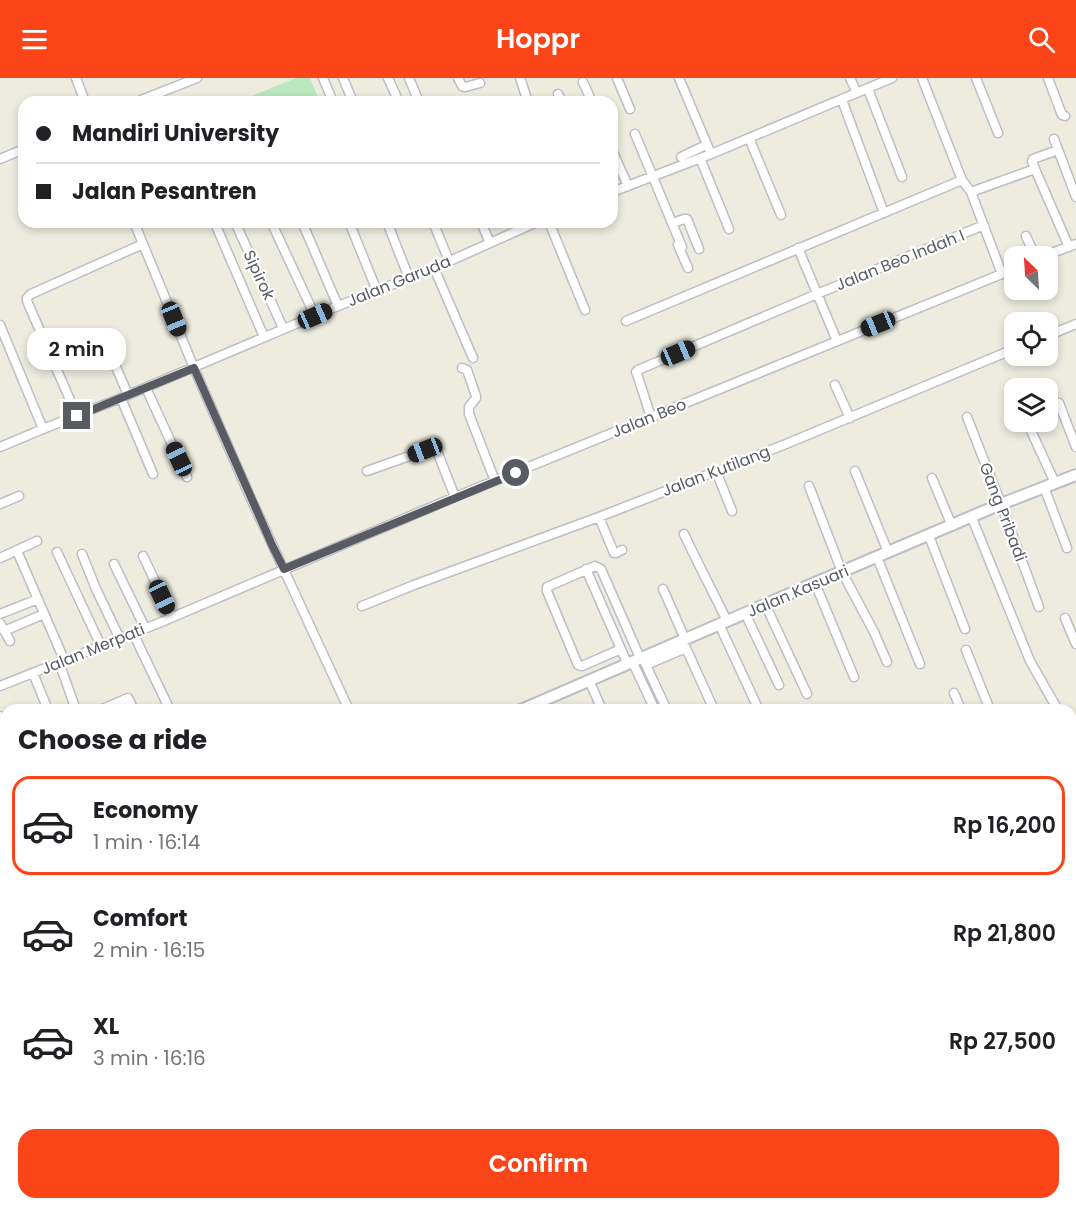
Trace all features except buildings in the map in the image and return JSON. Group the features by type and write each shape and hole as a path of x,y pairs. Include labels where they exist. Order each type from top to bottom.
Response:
{"street":[{"path":"76,78 83,96"},
{"path":"153,96 197,78"},
{"path":"323,78 330,96"},
{"path":"343,78 350,96"},
{"path":"388,78 396,96"},
{"path":"409,78 416,96"},
{"path":"458,78 465,87 480,83"},
{"path":"520,78 526,96"},
{"path":"617,78 630,109"},
{"path":"679,78 711,154"},
{"path":"850,78 856,93"},
{"path":"618,190 711,154 892,78"},
{"path":"922,78 962,180 971,192 1002,274"},
{"path":"976,78 998,133"},
{"path":"1048,78 1062,115 1065,116"},
{"path":"583,82 589,96"},
{"path":"868,89 902,177"},
{"path":"842,100 884,213"},
{"path":"636,134 688,268"},
{"path":"749,138 782,214"},
{"path":"1054,139 1076,197"},
{"path":"681,157 706,146"},
{"path":"1058,150 1032,161 1072,245 1058,250"},
{"path":"0,159 18,152"},
{"path":"700,158 729,228"},
{"path":"618,164 628,186"},
{"path":"971,192 1035,169"},
{"path":"652,177 682,247"},
{"path":"626,321 962,180"},
{"path":"673,223 687,219 699,249"},
{"name":"Jalan Beo Indah I","path":"651,417 637,371 984,225"},
{"path":"136,228 194,368 272,545 347,704"},
{"path":"217,228 264,337"},
{"name":"Sipirok","path":"238,228 284,328"},
{"path":"274,228 315,316"},
{"path":"305,228 338,306"},
{"path":"351,228 377,291"},
{"path":"389,228 409,278"},
{"path":"435,228 449,261"},
{"path":"484,228 490,243"},
{"name":"Jalan Garuda","path":"0,447 434,268 524,228"},
{"path":"551,228 585,310"},
{"path":"1026,236 1030,246"},
{"path":"77,416 27,298 31,294 143,244"},
{"path":"798,248 837,341"},
{"path":"434,268 473,358"},
{"name":"Jalan Beo","path":"284,569 1002,274"},
{"path":"0,324 43,429"},
{"path":"1058,331 1076,324"},
{"name":"Jalan Kutilang","path":"362,606 599,518 850,418 1004,353"},
{"path":"113,360 153,474"},
{"path":"462,368 467,370 476,396 469,408 469,414 495,481"},
{"path":"835,385 850,418"},
{"path":"146,388 187,477"},
{"path":"1059,403 1076,447"},
{"name":"Gang Pribadi","path":"966,417 1001,504 1038,607"},
{"path":"1031,432 1050,485 1067,548"},
{"path":"367,471 432,448 437,452 455,497"},
{"path":"716,471 732,511"},
{"path":"855,471 920,664"},
{"name":"Jalan Kasuari","path":"535,704 1001,504 1076,475"},
{"path":"932,478 952,526"},
{"path":"809,486 842,572 887,662"},
{"path":"0,504 19,496"},
{"path":"599,518 614,553 622,550"},
{"path":"972,518 1030,661 1055,704"},
{"path":"684,534 708,580 756,704"},
{"path":"929,536 965,629"},
{"path":"0,558 37,542"},
{"path":"17,551 44,614 74,704"},
{"path":"57,552 101,646"},
{"path":"82,554 120,639"},
{"path":"143,556 172,617"},
{"path":"114,564 145,628"},
{"path":"621,649 582,666 578,664 546,589 586,569 595,566 601,569 653,704"},
{"name":"Jalan Merpati","path":"0,686 60,659 120,639 284,569"},
{"path":"586,569 621,649 637,661 663,704"},
{"path":"815,583 854,676"},
{"path":"663,589 684,639"},
{"path":"0,614 38,599"},
{"path":"765,604 807,694"},
{"path":"746,613 779,685"},
{"path":"10,641 2,627 44,614"},
{"path":"1065,618 1076,644"},
{"path":"133,633 167,704"},
{"path":"637,661 686,648 711,704"},
{"path":"966,650 988,704"},
{"path":"33,673 46,704"},
{"path":"590,680 600,704"},
{"path":"954,693 959,704"},
{"path":"114,704 128,698 131,704"}],"green space":[{"path":"296,78 310,78 318,96 252,96"}],"route":[{"path":"77,416 194,368 284,569 516,473"}]}
